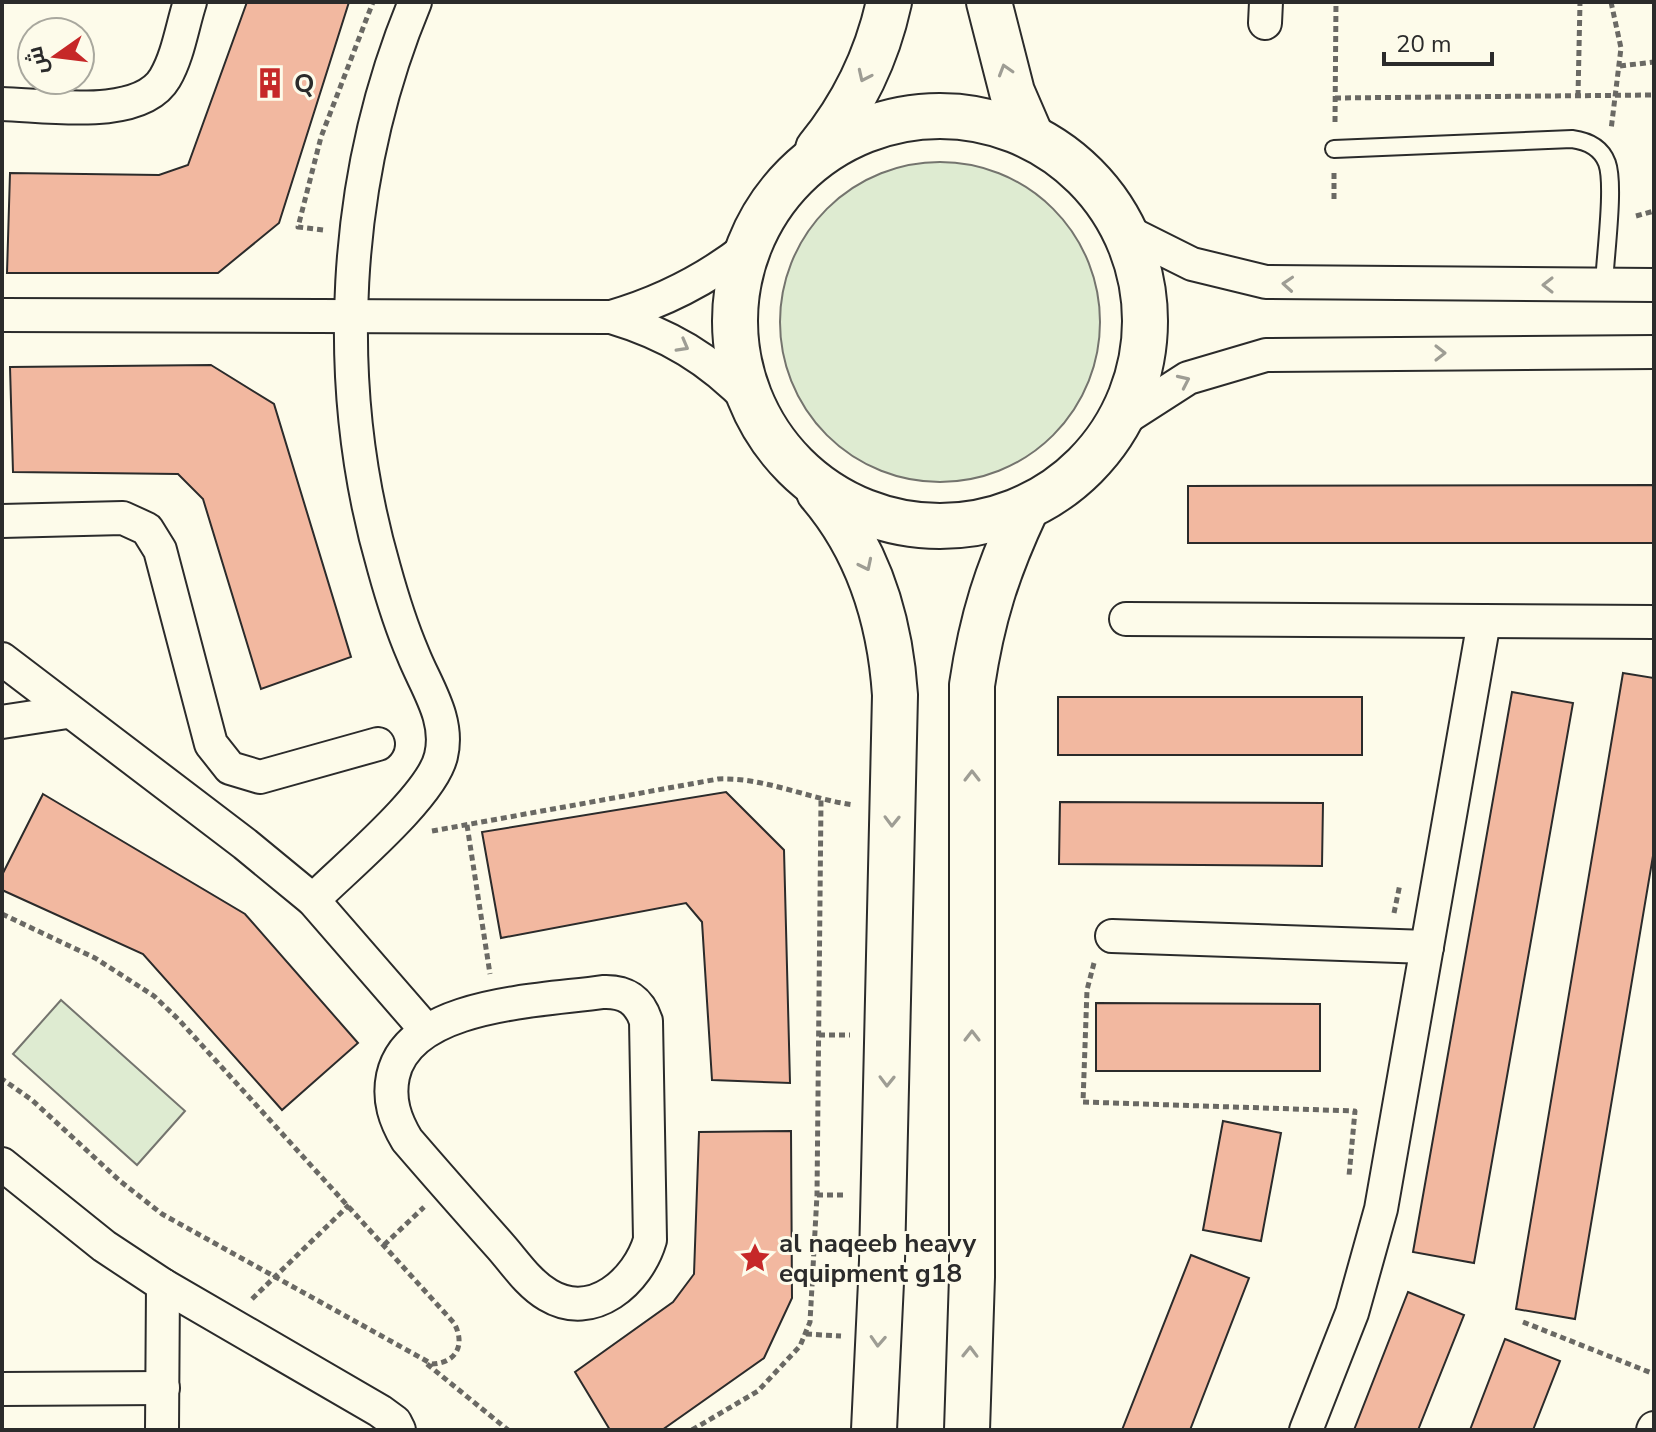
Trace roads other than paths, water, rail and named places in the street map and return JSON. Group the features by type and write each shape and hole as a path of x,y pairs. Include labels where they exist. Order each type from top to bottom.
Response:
{"street":[{"path":"2,104 117,106 145,99 157,90 171,66 190,2"},
{"path":"313,900 434,776 444,745 443,728 397,611 372,520 358,427 352,316 356,233 373,133 415,2"},
{"path":"874,1430 884,1221 895,695 884,616 854,542 833,508 766,430 751,402 741,373 735,315 737,286 748,247 772,202 805,165 852,101 879,40 889,2"},
{"path":"989,2 1012,92 1031,136"},
{"path":"805,165 833,144 863,129 919,116 965,116 1031,136 1079,171 1100,192 1124,230 1136,261 1145,327 1142,360 1118,423 1079,473 1026,509 981,523 935,527 889,520 845,504 807,478"},
{"path":"1124,230 1192,264 1266,282 1654,285"},
{"path":"2,315 611,317 684,290 748,247"},
{"path":"611,317 689,348 712,364 751,402"},
{"path":"1118,423 1188,378 1266,355 1653,352"},
{"path":"967,1430 972,1277 972,685 980,633 996,573 1026,509"},
{"path":"2,521 123,518 147,529 160,550 211,744 230,768 260,777 378,744"},
{"path":"1126,619 1654,622"},
{"path":"1306,1430 1352,1313 1381,1209 1484,621"},
{"path":"2,659 313,900 426,1030"},
{"path":"2,722 67,712"},
{"path":"1112,936 1427,947"},
{"path":"614,992 635,1001 642,1010 647,1032 650,1240 645,1257 631,1278 610,1294 576,1302 559,1300 533,1283 407,1140 392,1108 392,1081 401,1055 426,1030 450,1018 495,1008 614,992"},
{"path":"2,1164 104,1246 163,1285 380,1411 395,1422 399,1430"},
{"path":"162,1430 163,1285"},
{"path":"2,1389 163,1388"}],"lane":[{"path":"1334,149 1572,139 1592,145 1607,162 1604,285"}],"place":[{"name":"Q","path":"270,83"},
{"name":"al naqeeb heavy equipment g18","path":"755,1258"}]}
